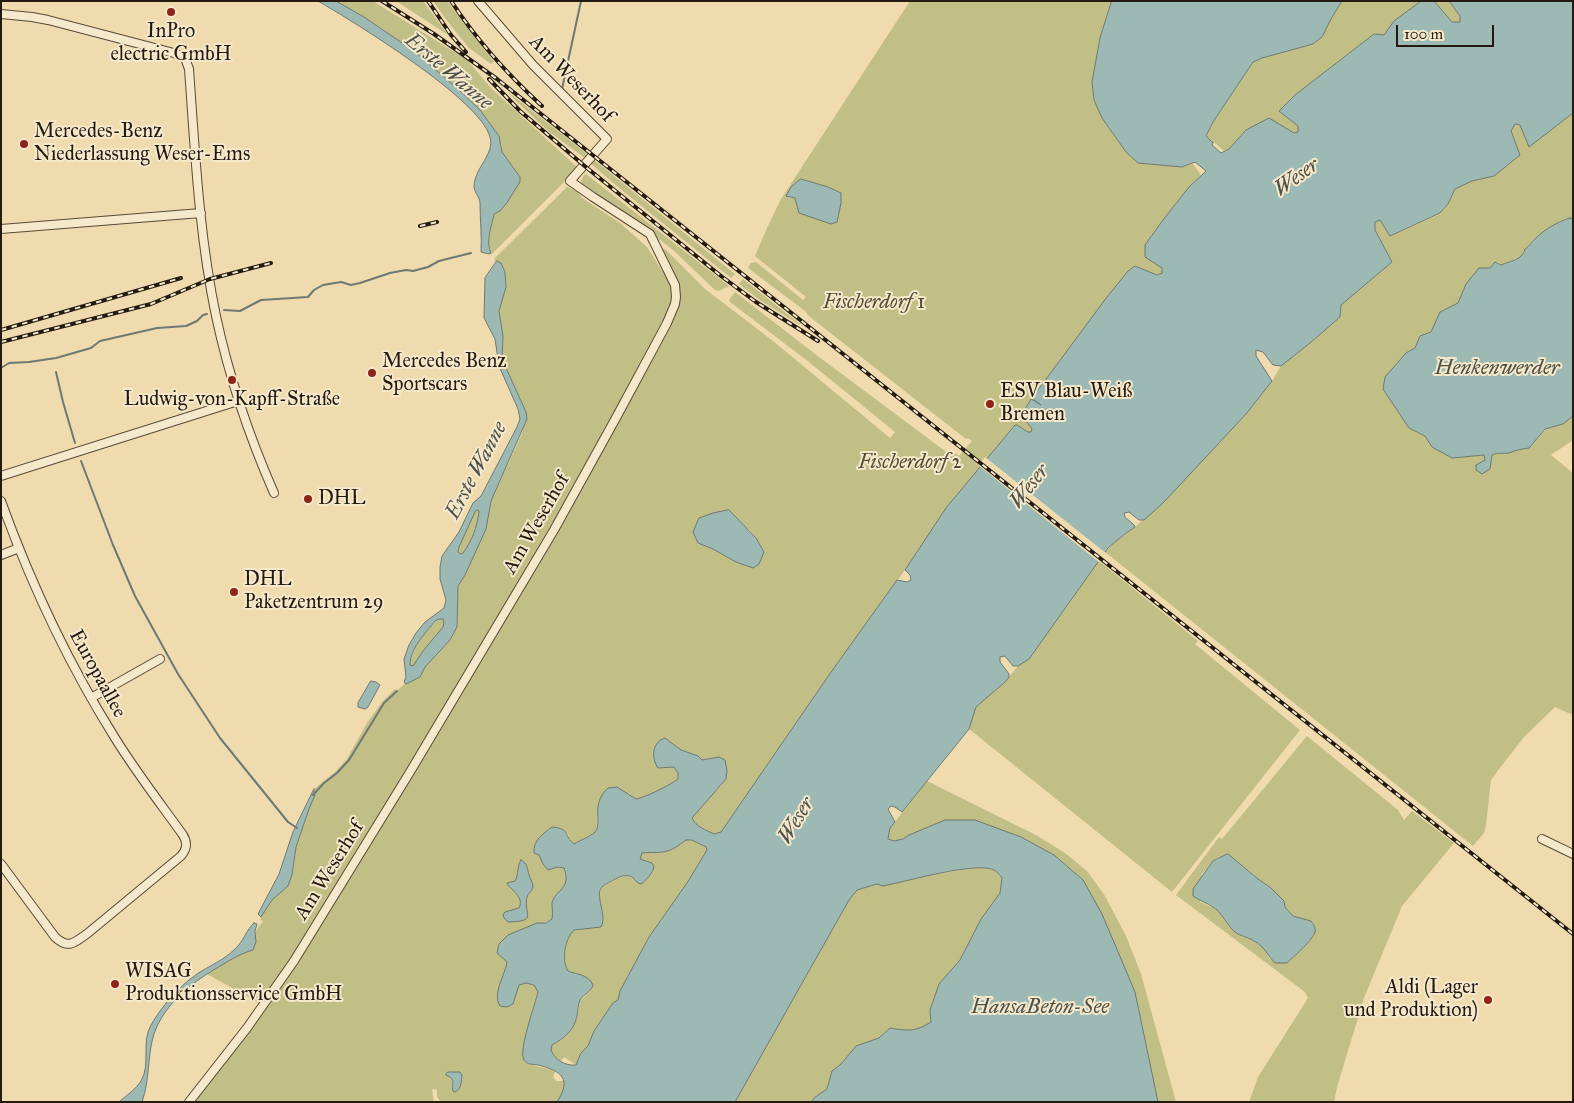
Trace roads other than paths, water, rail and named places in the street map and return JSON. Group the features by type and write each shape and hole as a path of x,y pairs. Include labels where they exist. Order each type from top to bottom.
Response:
{"street":[{"name":"Am Weserhof","path":"188,1102 241,1036 294,961 410,772 554,530 622,408 675,304 675,285 650,234 570,181 607,139 533,65 478,1"},
{"path":"1,14 48,20 174,53 185,58 189,70 201,213 216,314 238,401 259,459 274,493"},
{"path":"1,229 201,213"},
{"path":"1,476 238,401"},
{"name":"Europaallee","path":"1,500 52,625 91,698 142,779 184,835 187,842 186,850 181,856 88,933 76,942 67,944 60,942 50,931 1,864"},
{"path":"1,555 19,548"},
{"path":"91,698 160,659"},
{"path":"1542,839 1573,854"}],"water":[{"path":"318,1 336,1 364,17 414,51 480,110 499,136 502,152 520,177 520,182 506,204 500,211 494,214 489,239 491,253 481,252 480,203 474,186 475,179 490,149 491,143 490,137 481,121 441,83 414,63 386,43"},
{"path":"1112,1 1342,1 1322,37 1313,44 1253,62 1213,122 1206,136 1221,153 1229,149 1246,130 1269,118 1294,133 1298,132 1298,126 1279,111 1295,95 1374,34 1384,35 1394,21 1421,1 1434,1 1452,22 1460,22 1460,16 1449,1 1573,1 1573,113 1529,147 1520,125 1515,124 1511,131 1520,155 1494,176 1472,181 1455,189 1448,204 1440,213 1390,236 1380,220 1375,222 1375,230 1392,262 1341,305 1340,317 1281,366 1273,365 1263,352 1256,350 1256,356 1272,381 1246,414 1163,503 1144,520 1139,520 1129,512 1124,513 1125,517 1135,527 1108,548 1029,659 1018,666 1013,666 1005,656 1000,657 1000,662 1009,674 1009,677 976,707 969,729 902,812 891,806 888,809 895,822 890,828 888,839 894,841 903,839 945,820 975,820 1021,837 1054,855 1083,880 1102,914 1135,992 1158,1102 812,1102 814,1098 827,1089 832,1071 841,1064 856,1046 879,1038 890,1028 911,1030 931,1022 930,1010 939,984 960,960 981,919 1000,893 1002,878 998,873 985,868 972,868 883,886 877,884 857,890 849,900 735,1102 557,1102 564,1087 562,1077 559,1073 546,1067 527,1063 523,1055 525,1038 538,992 534,985 526,983 519,985 513,1004 507,1007 500,1006 497,996 507,962 497,953 499,944 508,935 537,923 546,923 552,919 552,903 565,885 566,875 564,868 557,867 548,870 539,855 534,853 537,841 552,827 565,831 574,844 593,834 598,824 600,800 608,788 617,787 636,799 678,779 678,773 674,767 658,768 654,760 654,751 657,743 665,738 681,750 698,756 702,760 719,757 725,760 726,779 692,818 696,824 705,830 714,834 721,832 897,580 907,582 911,580 910,575 905,570 946,508 1015,425 1031,432 1032,429 1023,417 1023,412 1033,417 1024,411 1031,399 1041,405 1032,398 1107,297 1128,271 1135,266 1157,275 1162,273 1162,268 1145,257 1145,245 1189,187 1206,171 1195,162 1182,167 1138,163 1126,152 1102,118 1094,100 1092,82 1100,38","holes":["686,840 692,840 706,847 707,850 687,883 649,937 620,991 618,1000 613,1003 594,1031 588,1046 581,1053 576,1065 561,1062 553,1054 551,1050 552,1045 571,1030 576,1021 580,1000 593,985 586,977 568,971 564,955 568,939 574,930 601,927 603,917 599,894 604,885 623,876 632,877 641,884 647,879 654,867 652,863 640,859 642,853 666,851 675,848"]},
{"path":"801,179 841,193 837,222 831,224 799,213 795,198 786,196 791,187"},
{"name":"Henkenwerder","path":"1570,218 1573,220 1573,416 1563,424 1545,429 1529,448 1492,455 1490,469 1482,474 1476,470 1476,465 1485,460 1484,455 1452,458 1432,447 1425,436 1409,428 1383,389 1385,377 1406,353 1415,348 1420,336 1431,332 1440,312 1458,303 1466,284 1479,268 1490,268 1495,262 1501,265 1519,258 1525,249 1542,233 1555,224"},
{"path":"497,261 501,263 505,272 506,287 499,311 503,336 502,359 526,412 527,419 491,501 486,529 458,586 457,627 450,640 425,667 420,677 406,684 404,682 406,677 404,659 409,645 425,622 444,608 446,600 440,579 442,556 459,532 473,503 481,496 520,419 518,409 499,366 495,339 484,318 485,278","holes":["478,510 474,534 461,554 458,552 459,547 475,512","443,619 443,627 413,666 410,665 412,653 419,641 435,621"]},
{"path":"729,510 756,538 764,552 759,564 753,568 736,562 698,543 693,532 699,518"},
{"path":"371,681 380,685 368,707 365,709 358,707 358,703"},
{"path":"314,789 315,795 296,847 292,875 288,886 272,900 261,917 258,914 279,874 293,832"},
{"path":"1228,854 1271,888 1284,901 1285,907 1293,916 1311,921 1315,928 1307,944 1287,963 1275,963 1261,946 1251,939 1236,933 1216,909 1193,896 1193,889 1213,861"},
{"path":"521,860 526,865 533,885 526,903 528,916 523,920 508,922 503,915 505,912 519,908 520,901 518,895 507,883 515,881"},
{"path":"254,923 257,924 255,931 256,942 253,950 233,958 191,985 165,1012 154,1034 145,1094 142,1102 119,1102 141,1081 145,1067 148,1032 160,1011 171,997 190,979 235,949"},
{"path":"448,1072 460,1072 462,1075 460,1087 455,1092 453,1091 453,1080 446,1075"}],"waterway":[{"path":"562,89 581,1"},
{"path":"224,310 240,311 261,300 308,297 314,290 323,285 341,282 351,285 390,273 406,270 413,271 428,267 439,261 471,253"},
{"path":"1,368 9,363 56,358 91,348 100,341 157,328 186,326 207,314"},
{"name":"Erste Wanne","path":"56,372 75,443"},
{"name":"Erste Wanne","path":"81,461 135,596 178,674 220,738 288,822 297,828"},
{"name":"Erste Wanne","path":"313,795 349,760 384,703 397,691"}],"railway":[{"path":"382,1 434,34 497,79 1573,934"},
{"path":"428,1 451,35 466,52"},
{"path":"451,1 493,56 542,106"},
{"path":"489,79 520,111 587,168 721,276 756,302 818,341"},
{"path":"420,226 437,222"},
{"path":"1,342 151,304 210,279 271,263"},
{"path":"1,330 181,278"}],"place":[{"name":"InPro electric GmbH","path":"171,12"},
{"name":"Mercedes-Benz Niederlassung Weser-Ems","path":"24,144"},
{"name":"Mercedes Benz Sportscars","path":"372,373"},
{"name":"Ludwig-von-Kapff-Straße","path":"232,380"},
{"name":"ESV Blau-Weiß Bremen","path":"990,404"},
{"name":"DHL","path":"308,499"},
{"name":"DHL Paketzentrum 29","path":"234,592"},
{"name":"WISAG Produktionsservice GmbH","path":"115,984"},
{"name":"Aldi (Lager und Produktion)","path":"1488,1000"}],"water label":[{"name":"Weser","path":"1297,178"},
{"name":"Weser","path":"1030,487"},
{"name":"Weser","path":"797,821"},
{"name":"HansaBeton-See","path":"1040,1008"}],"park label":[{"name":"Fischerdorf 1","path":"874,303"},
{"name":"Fischerdorf 2","path":"910,463"}]}
